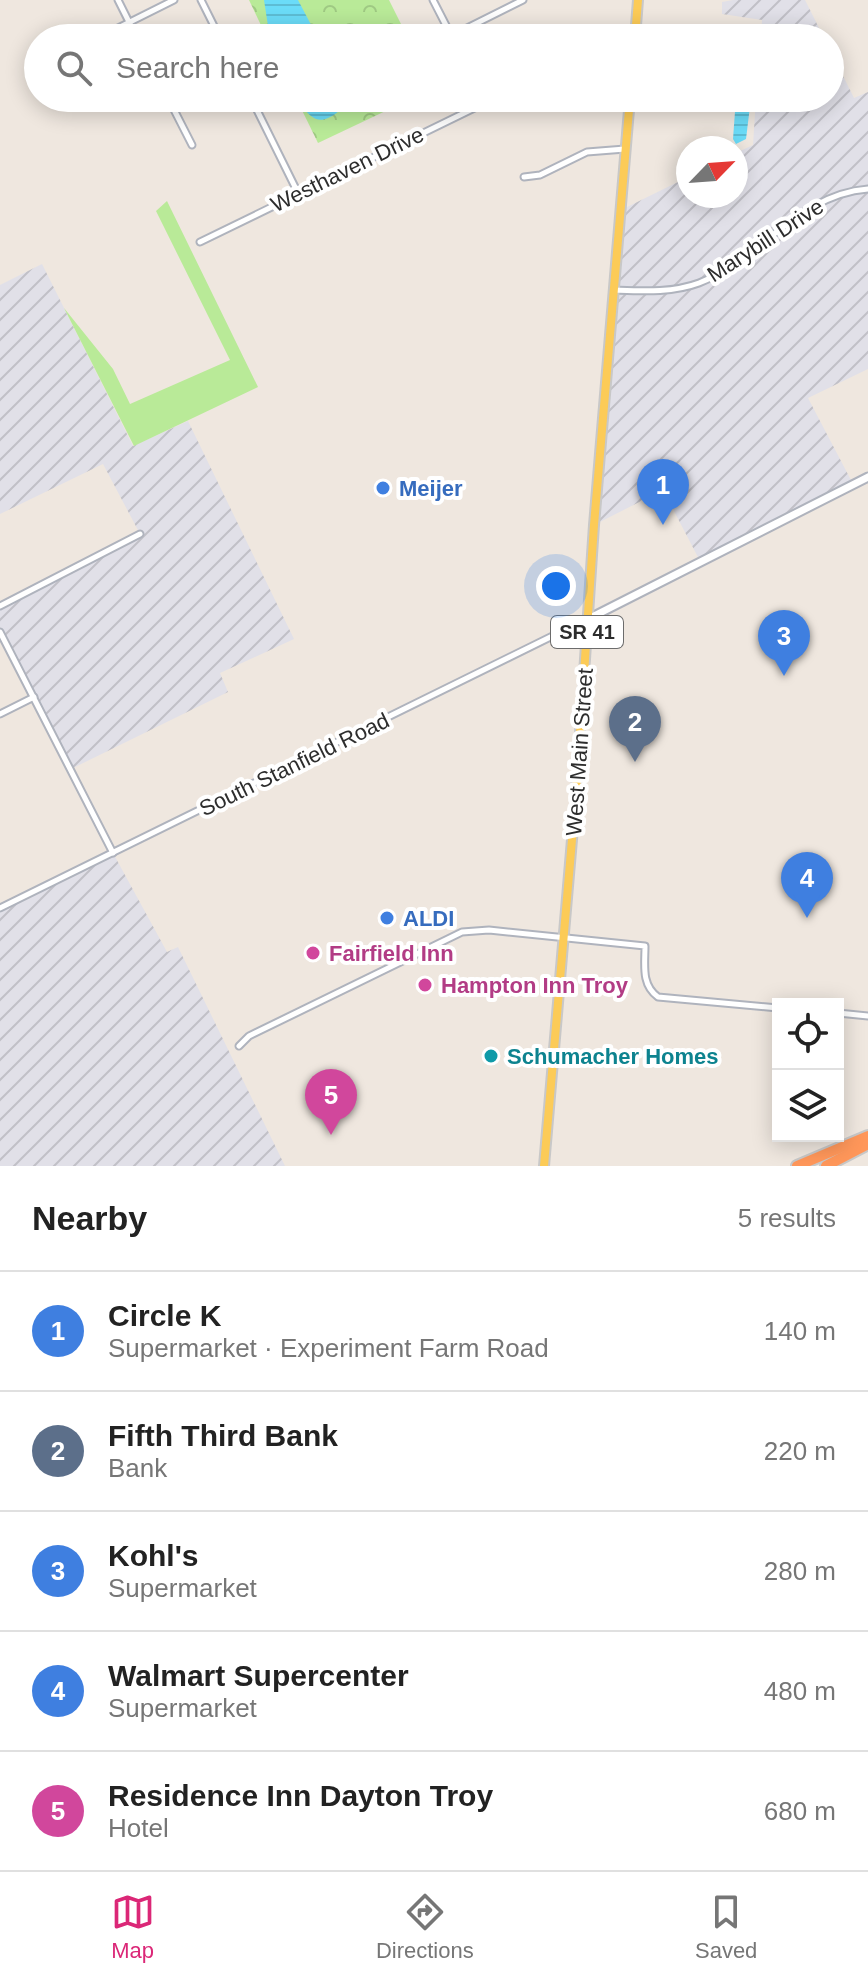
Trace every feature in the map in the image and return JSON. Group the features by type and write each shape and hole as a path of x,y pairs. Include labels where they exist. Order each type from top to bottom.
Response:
{"highway":[{"path":"797,1166 868,1136"},
{"path":"826,1166 868,1144"}],"main road":[{"path":"636,24 638,0"},
{"name":"West Main Street","path":"544,1166 629,112"}],"street":[{"path":"118,0 129,22"},
{"path":"125,24 174,0"},
{"path":"201,0 213,24"},
{"path":"433,0 445,24"},
{"path":"476,24 523,0"},
{"path":"175,112 192,145"},
{"path":"258,112 298,193"},
{"name":"Westhaven Drive","path":"200,242 459,112"},
{"path":"524,177 540,175 587,152 626,149"},
{"name":"Marybill Drive","path":"613,290 654,291 696,284 743,259 808,208 851,190 868,189"},
{"path":"588,619 868,477"},
{"path":"0,606 140,534"},
{"name":"South Stanfield Road","path":"0,908 588,619"},
{"path":"0,632 113,853"},
{"path":"0,714 34,697"},
{"path":"239,1046 252,1034 462,932 489,930 645,946 646,981 658,997 772,1007"},
{"path":"844,1014 868,1016"}],"shaded area":[{"path":"805,0 817,24 762,24 762,20 722,14 722,2"},
{"path":"844,78 854,98 868,92 868,369 808,398 853,484 700,561 663,490 594,525 621,210 676,183 676,208 748,208 748,147 753,145 755,112 844,112"},
{"path":"42,264 133,446 188,421 294,639 220,673 228,692 71,769 0,632 0,606 140,534 103,464 0,514 0,285"},
{"path":"113,853 167,952 178,947 285,1166 0,1166 0,908"}],"green space":[{"path":"249,0 389,0 401,24 260,24"},
{"path":"303,112 383,112 318,143"},
{"path":"167,201 258,387 134,446 64,308 113,369 130,404 230,360 156,211"}],"water":[{"path":"264,0 298,0 311,24 268,24"},
{"path":"308,112 338,112 318,120"},
{"path":"735,112 749,112 746,136 733,136"}],"place":[{"name":"Meijer","path":"383,488"},
{"name":"Circle K","path":"663,525"},
{"name":"Kohl's","path":"784,676"},
{"name":"Fifth Third Bank","path":"635,762"},
{"name":"ALDI","path":"387,918"},
{"name":"Walmart Supercenter","path":"807,918"},
{"name":"Fairfield Inn","path":"313,953"},
{"name":"Hampton Inn Troy","path":"425,985"},
{"name":"Schumacher Homes","path":"491,1056"},
{"name":"Residence Inn Dayton Troy","path":"331,1135"}]}
